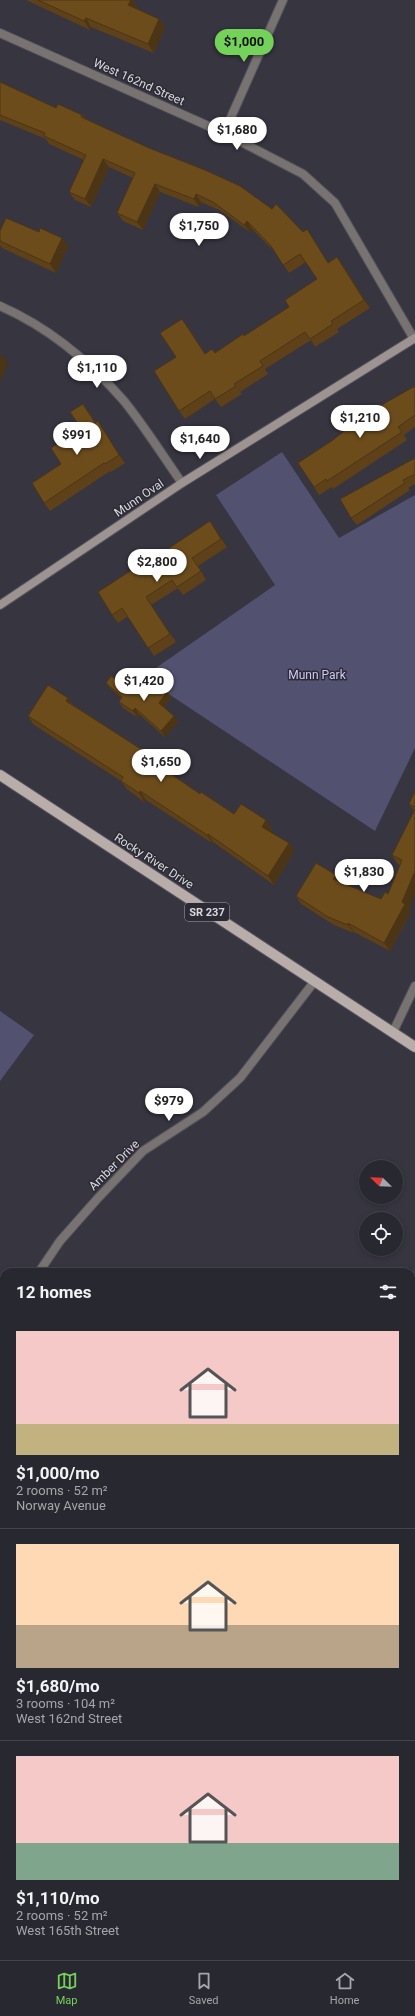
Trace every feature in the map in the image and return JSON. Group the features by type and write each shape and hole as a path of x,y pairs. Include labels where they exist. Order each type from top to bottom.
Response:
{"main road":[{"name":"Rocky River Drive","path":"0,775 415,1047"}],"street":[{"path":"224,133 283,0"},
{"name":"West 162nd Street","path":"0,33 224,133 303,174 335,203 414,339"},
{"path":"0,306 20,315 51,334 82,359 124,402 182,483"},
{"name":"Munn Oval","path":"0,605 182,483 414,339"},
{"name":"Amber Drive","path":"42,1268 60,1241 98,1198 143,1151 203,1112 240,1078 314,982"},
{"path":"393,1032 415,986"}],"green space":[{"name":"Munn Park","path":"282,452 339,538 415,495 415,748 375,831 143,677 275,585 216,495"},
{"path":"0,1011 34,1035 0,1081"}],"building":[{"path":"38,0 131,0 128,5 159,19 148,44 86,18 84,21"},
{"path":"0,82 56,108 58,104 82,115 81,117 149,148 205,170 240,186 272,209 276,204 303,232 307,229 328,263 337,257 364,300 331,321 333,324 310,339 305,332 260,361 263,366 234,384 236,386 215,399 210,391 179,411 154,371 176,357 160,333 182,319 205,354 212,349 215,353 243,334 244,336 289,307 285,300 317,279 300,254 283,265 271,246 247,221 244,225 213,202 196,194 194,199 155,184 137,222 117,213 135,173 103,159 85,199 69,192 86,155 44,136 45,133 0,115"},
{"path":"6,218 39,232 40,228 62,238 50,264 0,241 0,231"},
{"path":"415,386 415,415 398,427 402,432 327,481 326,479 314,487 298,463 333,440 364,415"},
{"path":"83,404 95,423 98,421 119,455 105,464 104,463 44,503 32,483 61,464 51,448 81,428 70,412"},
{"path":"415,458 415,474 403,480 405,483 351,518 340,499"},
{"path":"210,521 221,539 192,558 201,571 177,587 172,580 146,597 170,634 148,648 122,608 112,615 98,592 147,560 148,562"},
{"path":"111,676 143,696 152,682 167,692 159,703 174,716 161,731 135,708 133,711 119,702 122,697 106,683"},
{"path":"48,685 68,698 66,701 161,762 158,765 200,794 201,792 234,814 241,804 266,820 262,827 289,843 268,876 208,834 207,835 140,791 139,793 121,781 123,777 28,716"},
{"path":"415,791 415,807 409,804"},
{"path":"415,809 415,871 402,902 405,904 384,943 348,923 348,925 328,917 296,896 316,863 336,875 333,879 381,899 385,892 388,894 402,860 392,855"}]}
